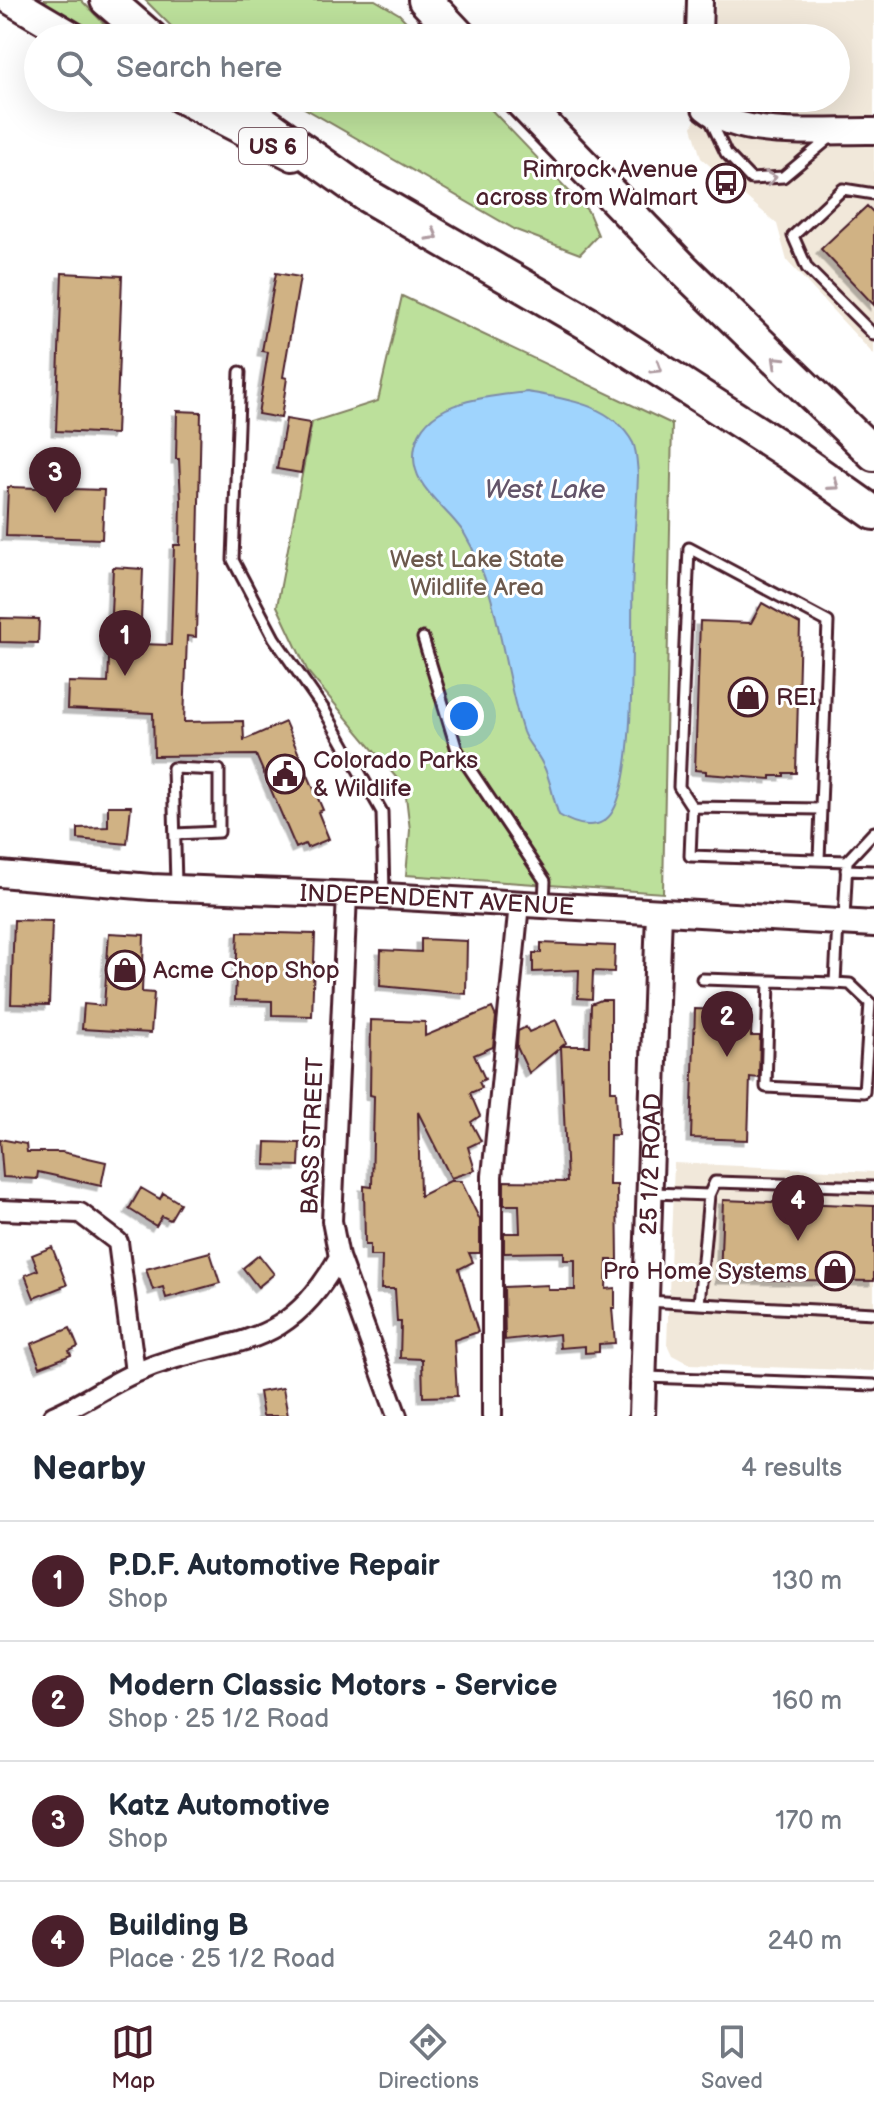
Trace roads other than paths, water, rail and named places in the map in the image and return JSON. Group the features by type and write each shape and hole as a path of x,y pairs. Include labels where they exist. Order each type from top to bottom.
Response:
{"highway":[{"path":"107,0 135,24"},
{"path":"425,0 448,24"},
{"path":"249,112 366,195 587,323 795,457 874,513"},
{"path":"532,112 685,271 874,454"}],"main road":[{"path":"11,0 51,24"},
{"name":"US 6","path":"207,112 366,195"}],"street":[{"path":"699,24 700,0"},
{"path":"716,112 732,124 754,128 874,131"},
{"name":"INDEPENDENT AVENUE","path":"0,874 175,888 384,896 874,924"},
{"name":"BASS STREET","path":"347,895 332,1221 339,1257 397,1416"},
{"path":"492,1416 492,1176 519,904"},
{"name":"25 1/2 ROAD","path":"642,1416 659,912"},
{"path":"0,1210 80,1213 118,1242 135,1372"},
{"path":"53,1416 88,1402 135,1372 251,1340 291,1320 322,1287 339,1257"}],"lane":[{"path":"708,112 726,153 751,179 783,177 839,130"},
{"path":"874,194 843,189 793,236 807,268 874,335"},
{"path":"240,372 233,560 274,638 323,708 382,812 384,896"},
{"path":"819,860 828,622 689,548 679,787 692,807 690,856 819,860 874,871"},
{"path":"423,638 457,750 545,881 544,905"},
{"path":"175,834 219,832 219,770 173,768 175,888"},
{"path":"692,807 821,809"},
{"path":"835,983 846,865 874,832"},
{"path":"702,979 769,981 835,983 850,984 870,1003 864,1092 766,1087 769,981"},
{"path":"699,1304 709,1195 715,1182 874,1187"},
{"path":"649,1193 709,1195"},
{"path":"646,1301 874,1313"},
{"path":"643,1377 874,1385"}],"water":[{"name":"West Lake","path":"527,392 572,401 601,412 624,430 636,454 638,475 630,729 621,790 608,818 594,825 572,822 559,815 545,769 523,732 493,605 476,556 464,533 422,484 414,460 421,430 431,418 460,403"}],"place":[{"name":"Rimrock Avenue across from Walmart","path":"726,183"},
{"name":"Katz Automotive","path":"55,513"},
{"name":"P.D.F. Automotive Repair","path":"125,676"},
{"name":"REI","path":"748,697"},
{"name":"Colorado Parks & Wildlife","path":"285,774"},
{"name":"Acme Chop Shop","path":"125,970"},
{"name":"Modern Classic Motors - Service","path":"727,1057"},
{"name":"Building B","path":"798,1241"},
{"name":"Pro Home Systems","path":"835,1271"}],"park label":[{"name":"West Lake State Wildlife Area","path":"477,573"}]}
